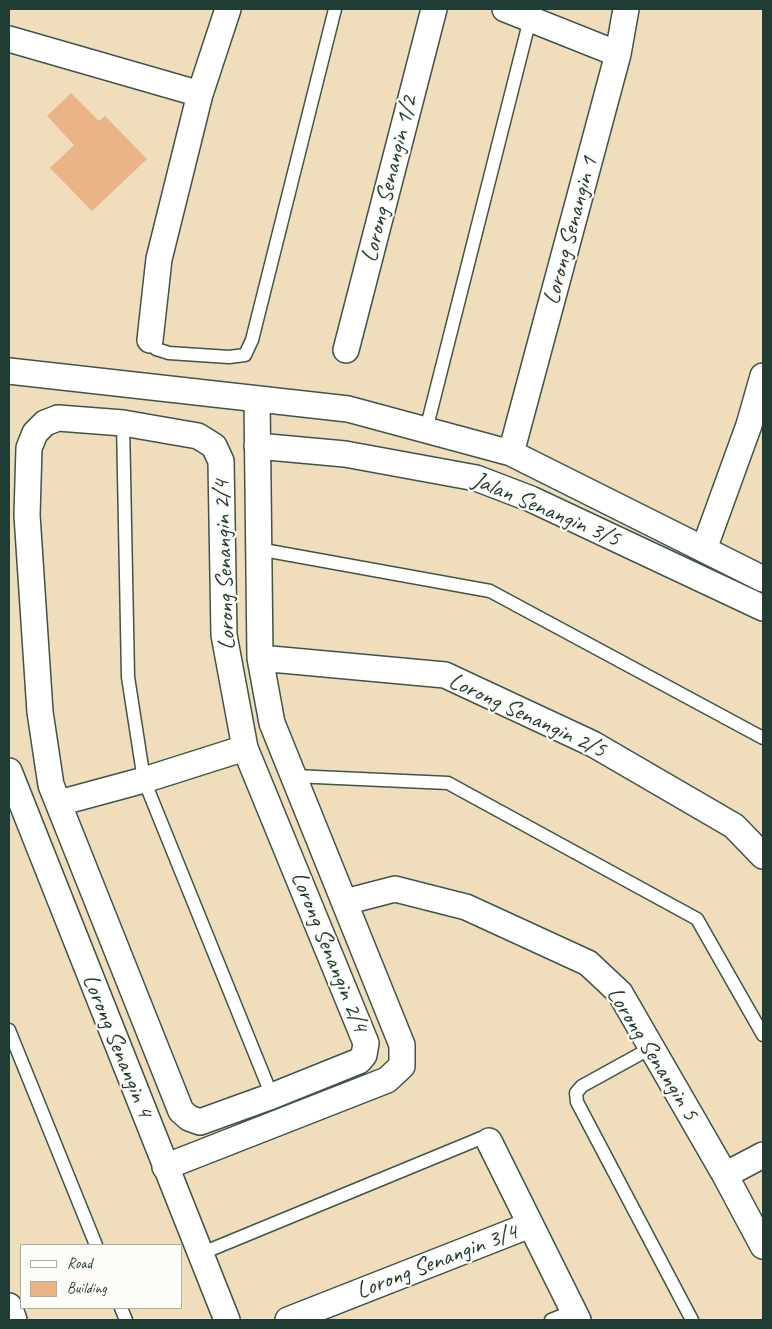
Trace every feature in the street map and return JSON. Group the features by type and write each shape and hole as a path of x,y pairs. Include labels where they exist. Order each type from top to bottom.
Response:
{"street":[{"path":"150,340 159,259 200,94 228,9"},
{"name":"Lorong Senangin 1/2","path":"346,350 434,9"},
{"path":"505,9 618,54"},
{"name":"Lorong Senangin 1","path":"512,453 618,54 626,9"},
{"path":"9,39 200,94"},
{"path":"9,371 348,409 512,453 763,578"},
{"path":"704,549 749,425 763,376"},
{"name":"Lorong Senangin 2/4","path":"165,1167 387,1080 402,1066 402,1045 272,723 260,658 257,399"},
{"name":"Lorong Senangin 2/4","path":"58,418 123,423 198,436 214,446 221,461 224,635 244,748 366,1043 364,1055 359,1060 272,1096 200,1122 189,1118 181,1110 51,785 40,712 18,515 29,448 35,432 45,423 58,418"},
{"name":"Jalan Senangin 3/5","path":"257,446 345,454 476,478 531,499 763,608"},
{"path":"222,530 258,538"},
{"name":"Lorong Senangin 2/5","path":"260,658 445,675 601,749 734,826 763,856"},
{"path":"59,803 144,780 244,748"},
{"name":"Lorong Senangin 4","path":"9,771 227,1320"},
{"name":"Lorong Senangin 5","path":"344,902 395,889 466,907 588,962 620,993 763,1246"},
{"path":"335,965 365,953"},
{"path":"120,1052 154,1039"},
{"path":"489,1141 530,1226 567,1317"},
{"path":"725,1176 763,1155"},
{"name":"Lorong Senangin 3/4","path":"288,1320 530,1226"},
{"path":"9,1306 14,1320"}],"lane":[{"path":"150,340 156,349 169,353 229,357 245,355 252,340 336,9"},
{"path":"426,430 530,19"},
{"path":"123,423 128,677 144,780 272,1096"},
{"path":"258,538 490,590 763,738"},
{"path":"294,776 448,783 688,915 697,920 763,1034"},
{"path":"9,1030 96,1244"},
{"path":"651,1048 582,1086 576,1093 577,1102 692,1320"},
{"path":"200,1254 481,1138 489,1141"}],"building":[{"path":"71,93 99,121 105,116 147,159 92,211 50,168 74,145 47,116"}]}
